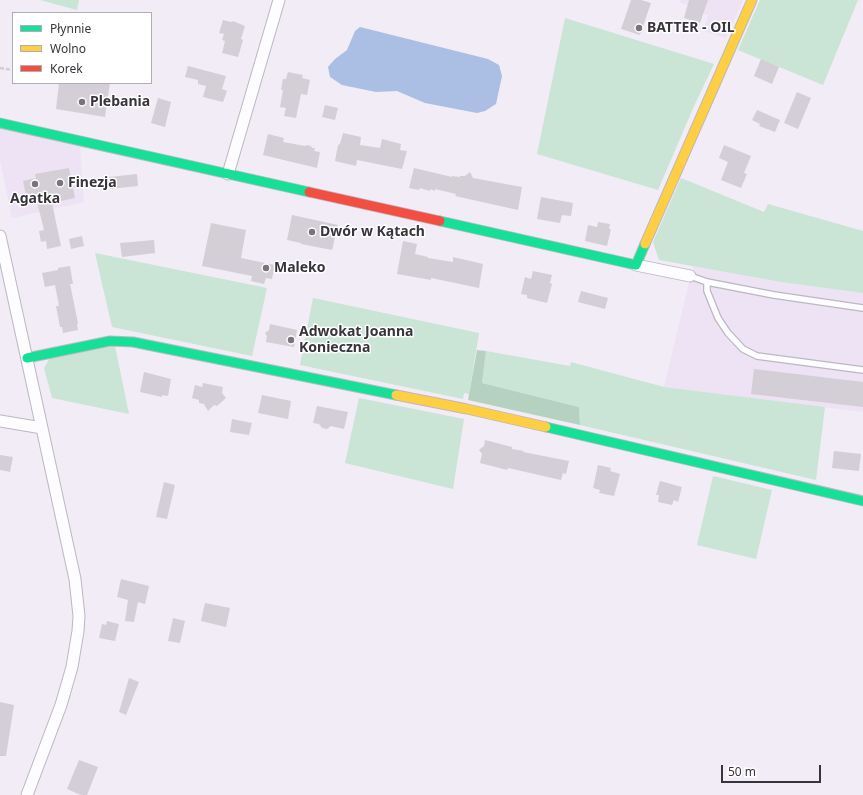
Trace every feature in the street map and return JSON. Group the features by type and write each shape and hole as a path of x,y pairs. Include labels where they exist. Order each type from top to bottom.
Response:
{"street":[{"path":"228,174 279,0"},
{"path":"636,264 752,0"},
{"path":"0,123 690,276"},
{"path":"0,236 75,579 79,616 76,645 68,682 61,705 27,795"},
{"path":"27,358 110,340 133,342 467,409 863,501"},
{"path":"0,421 42,428"}],"lane":[{"path":"690,276 707,282 774,295 863,308"},
{"path":"707,282 707,291 718,318 728,333 743,349 757,356 863,370"}],"path":[{"path":"0,68 12,70"}],"shaded area":[{"path":"680,0 743,0 726,38 703,31 708,15 703,14 704,11 679,2"},
{"path":"0,129 80,147 84,202 12,218 0,160"},
{"path":"693,266 781,282 863,293 863,412 664,387"}],"green space":[{"path":"40,0 79,0 77,10"},
{"path":"760,0 858,0 823,85 738,50"},
{"path":"565,18 714,64 658,190 537,154"},
{"path":"681,178 764,212 768,204 863,231 863,293 781,282 659,260 653,242"},
{"path":"95,253 267,288 252,356 112,327"},
{"path":"313,298 479,333 469,394 464,393 463,399 300,365"},
{"path":"115,346 129,414 52,398 44,368 50,358"},
{"path":"477,350 486,351 482,383 579,407 580,425 468,400"},
{"path":"486,351 570,366 571,362 664,387 825,407 816,480 580,425 579,407 482,383"},
{"path":"359,398 464,419 453,489 345,463"},
{"path":"713,476 772,490 756,559 697,545"}],"water":[{"path":"360,27 488,59 499,65 502,76 496,104 485,111 477,113 425,103 397,91 376,92 342,85 330,77 328,67 335,59 347,50 355,31"}],"building":[{"path":"631,0 641,0 651,3 640,35 621,29"},
{"path":"689,0 708,0 700,23 684,18"},
{"path":"223,20 233,21 245,26 238,57 222,53 225,41 222,40 224,34 219,33"},
{"path":"761,59 779,67 772,84 754,76"},
{"path":"188,66 226,76 222,89 227,91 223,102 203,97 206,86 198,84 198,80 185,77"},
{"path":"288,72 303,75 302,78 310,80 307,95 301,94 296,118 284,116 286,108 280,107 283,79 286,79"},
{"name":"Plebania","path":"59,84 110,84 105,117 56,109"},
{"path":"797,92 811,98 798,129 784,123"},
{"path":"158,98 171,102 165,127 151,123"},
{"path":"325,105 338,108 335,120 322,117"},
{"path":"757,110 780,120 775,132 759,126 760,124 752,120"},
{"path":"343,133 361,137 360,145 380,148 382,139 401,144 400,150 407,151 402,169 357,160 356,166 335,161 338,145 340,144"},
{"path":"268,134 284,138 283,142 305,146 307,145 315,148 314,151 320,152 317,168 263,155"},
{"path":"724,145 751,156 744,173 747,174 741,188 721,180 728,162 719,158"},
{"path":"69,168 75,198 52,203 61,246 47,249 46,241 41,242 39,231 44,230 37,202 28,204 23,181 36,178 35,174"},
{"path":"414,168 452,177 465,176 470,172 473,178 522,187 518,210 455,196 456,194 435,189 435,191 430,189 430,191 420,188 419,190 409,188"},
{"path":"137,174 138,186 110,189 109,177"},
{"path":"541,197 573,203 571,216 562,215 560,223 537,219"},
{"name":"Dwór w Kątach","path":"292,215 338,225 332,250 287,240"},
{"path":"598,222 610,224 609,229 611,229 607,246 585,241 588,225 597,227"},
{"path":"211,223 246,230 241,258 275,265 272,279 266,278 264,284 251,281 252,276 202,266"},
{"path":"82,236 84,246 71,249 69,239"},
{"path":"154,240 155,253 122,257 120,243"},
{"path":"403,241 417,244 415,254 428,258 453,262 453,257 483,264 479,288 431,278 431,280 397,274"},
{"path":"70,266 73,284 70,284 78,330 63,333 62,327 60,327 56,306 59,306 55,285 45,287 42,273"},
{"path":"533,271 552,275 550,283 552,284 547,303 527,298 527,295 521,294 525,277 531,279"},
{"path":"581,291 608,298 605,309 578,302"},
{"path":"270,324 297,330 294,347 266,342 267,336 265,333 269,330"},
{"path":"754,369 863,382 863,407 751,394"},
{"path":"144,372 171,379 168,396 162,395 162,397 140,392"},
{"path":"203,383 223,387 222,393 226,398 217,406 214,405 208,411 204,404 199,403 199,400 192,398 195,385 202,387"},
{"path":"262,395 291,401 288,419 258,413"},
{"path":"317,406 348,412 344,429 331,426 327,429 322,428 319,424 313,423"},
{"path":"232,419 252,423 249,435 230,432"},
{"path":"485,440 512,447 512,449 524,451 523,452 569,461 566,474 563,473 561,480 508,468 507,470 480,463 482,454 479,450 484,446"},
{"path":"834,451 861,454 859,471 832,468"},
{"path":"0,455 13,457 10,472 0,470"},
{"path":"598,465 611,468 610,471 620,474 614,496 599,493 600,490 593,488"},
{"path":"660,481 682,487 678,502 674,500 672,505 658,502 659,495 656,495"},
{"path":"164,482 175,485 167,519 156,517"},
{"path":"121,579 149,586 145,604 138,602 134,622 125,621 128,600 117,597"},
{"path":"205,603 230,608 226,627 201,621"},
{"path":"173,618 185,621 180,643 168,641"},
{"path":"107,621 119,624 115,641 99,638 102,624 106,625"},
{"path":"129,678 139,682 126,715 119,712"},
{"path":"0,702 14,705 6,756 0,756"},
{"path":"79,760 98,767 87,795 81,795 67,789"}],"traffic: fast":[{"path":"0,123 309,192"},
{"path":"440,221 636,265 645,244"},
{"path":"27,358 110,341 133,342 396,395"},
{"path":"546,427 863,501"}],"traffic: slow":[{"path":"645,244 752,0"},
{"path":"396,395 546,427"}],"traffic: jam":[{"path":"309,192 440,221"}],"place":[{"name":"BATTER - OIL","path":"639,28"},
{"name":"Plebania","path":"82,102"},
{"name":"Finezja","path":"60,183"},
{"name":"Agatka","path":"35,184"},
{"name":"Dwór w Kątach","path":"312,232"},
{"name":"Maleko","path":"266,268"},
{"name":"Adwokat Joanna Konieczna","path":"291,340"}]}
